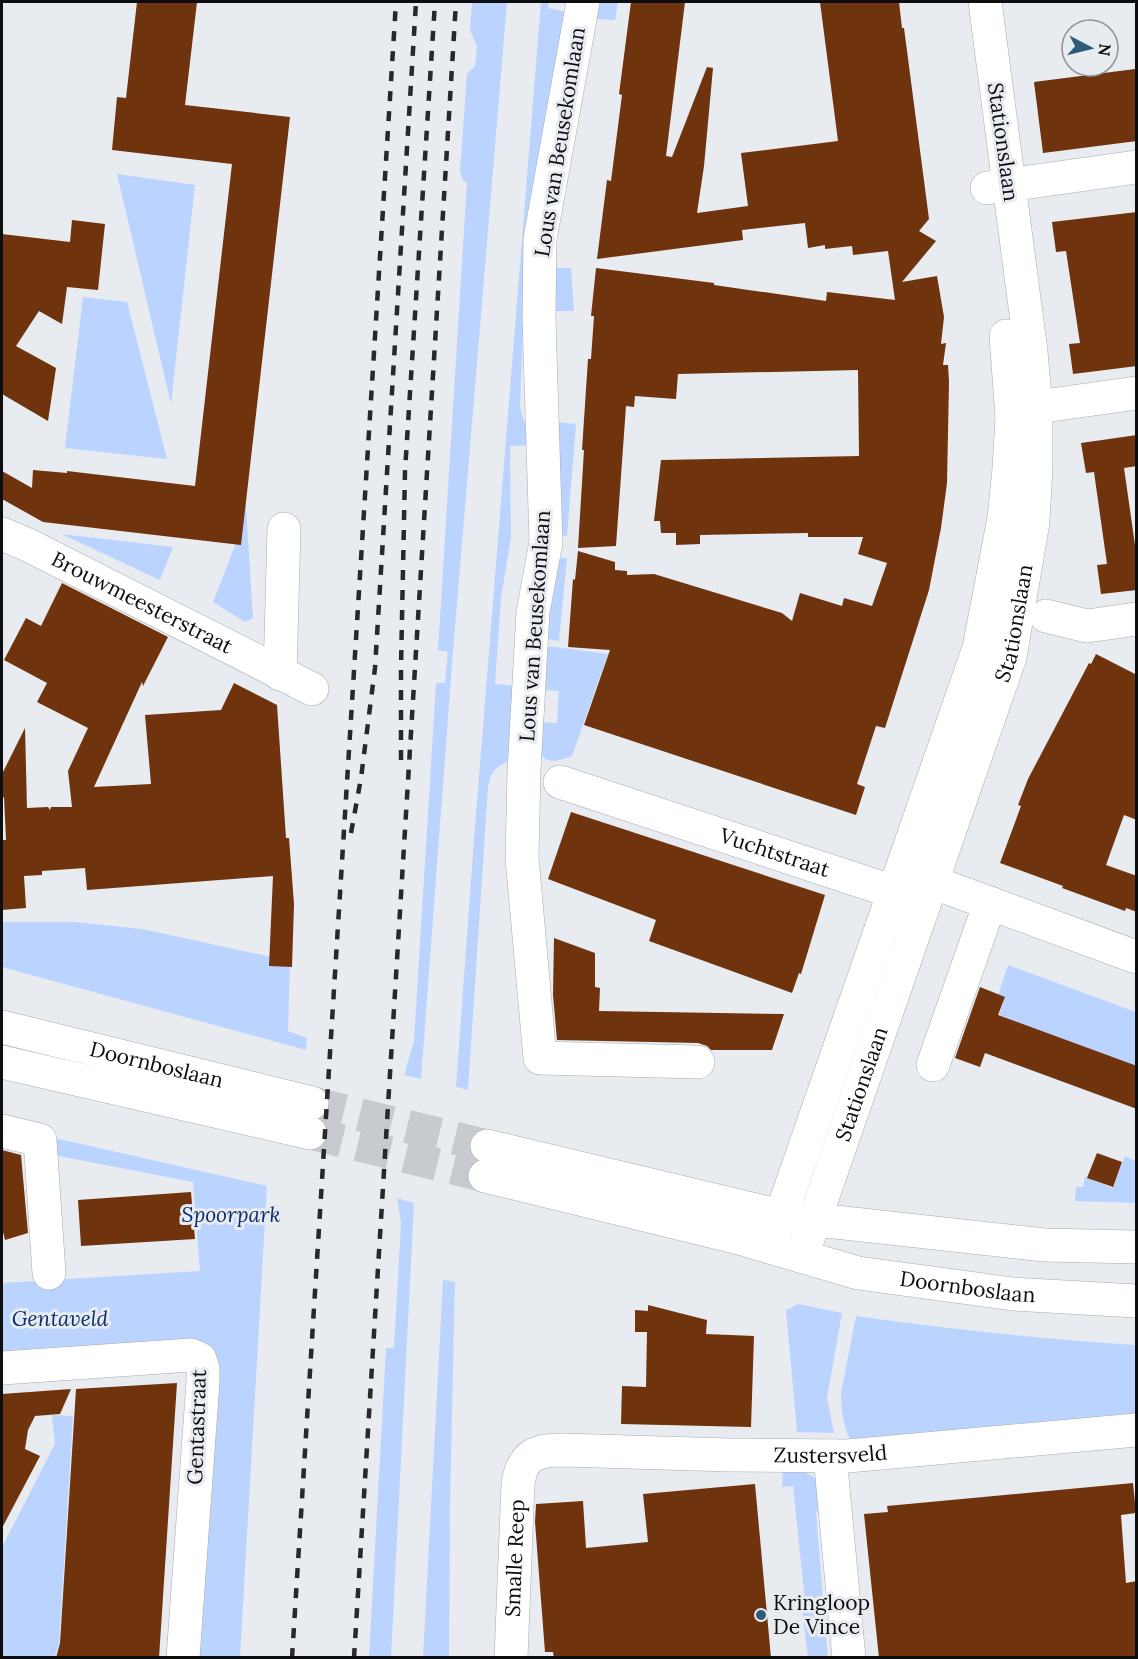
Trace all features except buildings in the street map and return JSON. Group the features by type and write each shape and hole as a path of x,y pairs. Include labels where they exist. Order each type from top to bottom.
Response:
{"street":[{"name":"Lous van Beusekomlaan","path":"583,2 540,239 539,319 546,542 533,612 524,771 522,858 540,1058 698,1062"},
{"name":"Stationslaan","path":"781,1216 978,648 1024,412 1031,352 963,2"},
{"name":"Stationslaan","path":"985,2 998,186"},
{"path":"998,186 1137,167"},
{"path":"1024,412 1137,393"},
{"name":"Stationslaan","path":"816,1218 1010,657 1033,522 1036,467 1024,412"},
{"path":"280,674 285,529"},
{"name":"Brouwmeesterstraat","path":"2,534 28,544 312,689"},
{"path":"1046,616 1087,626 1137,619"},
{"name":"Vuchtstraat","path":"560,782 894,892"},
{"path":"894,892 932,882 1137,957"},
{"path":"933,1065 990,903"},
{"name":"Doornboslaan","path":"2,1027 311,1118 2,1062"},
{"path":"2,1131 40,1140 49,1273"},
{"name":"Doornboslaan","path":"1137,1247 1035,1244 967,1238 816,1218 781,1216 486,1161 858,1273 1035,1296 1137,1301"},
{"path":"770,1247 781,1216"},
{"path":"802,1256 816,1218"},
{"name":"Gentastraat","path":"2,1368 191,1355 200,1359 203,1382 183,1658"},
{"name":"Zustersveld","path":"526,1459 545,1450 564,1449 859,1455 1137,1430"},
{"path":"831,1456 849,1658"},
{"name":"Smalle Reep","path":"511,1658 518,1483 526,1459"}],"green space":[{"path":"472,2 507,2 453,651 421,1079 404,1075 414,1041 436,683 445,683 448,652 438,650 467,182 463,181 460,171 467,74 475,66 477,47 470,30"},
{"path":"541,2 549,2 548,8 567,12 525,282 520,408 532,445 510,446 511,537 501,598 495,684 519,686 515,758 496,768 488,788 468,1090 456,1087"},
{"path":"598,2 618,2 615,20 595,19"},
{"path":"117,174 195,185 171,404"},
{"path":"550,268 571,268 574,311 549,311"},
{"path":"83,297 127,302 167,459 65,448"},
{"path":"557,422 576,424 567,536 561,536"},
{"path":"244,475 253,618 245,622 213,602 236,543"},
{"path":"61,534 173,547 160,580"},
{"path":"558,558 567,558 559,641 547,639 548,612"},
{"path":"547,646 608,654 572,756 556,761 544,758 535,749 540,722 557,723 559,691 544,690"},
{"path":"2,922 75,922 142,929 290,961 288,1031 307,1038 306,1050 2,967"},
{"path":"1008,965 1136,1012 1136,1066 999,1015 1005,998 998,995"},
{"name":"Spoorpark","path":"50,1137 267,1186 240,1657 192,1657 212,1349 2,1362 2,1283 200,1271 193,1182 49,1154"},
{"path":"1125,1156 1136,1161 1136,1203 1075,1201 1076,1187 1083,1187 1085,1177 1112,1188"},
{"path":"397,1198 414,1203 391,1657 369,1657 386,1348 394,1348 401,1223"},
{"path":"443,1280 455,1282 449,1657 423,1657"},
{"path":"798,1304 842,1313 827,1398 834,1433 797,1432 786,1310"},
{"path":"856,1316 996,1333 1136,1345 1136,1420 851,1441 844,1424 841,1393"},
{"path":"52,1415 73,1416 59,1643 55,1657 2,1657 2,1547 55,1444"},
{"path":"783,1470 805,1472 823,1483 825,1508 816,1512 823,1598 805,1602 793,1486 782,1487"},
{"path":"823,1608 828,1657 808,1657 802,1610"}],"tunnel":[{"path":"312,1103 487,1146"},
{"path":"310,1133 485,1176"}],"railway":[{"path":"292,1658 396,2"},
{"path":"351,833 361,778 375,668 416,2"},
{"path":"401,760 405,471 435,2"},
{"path":"354,1658 456,2"}],"place":[{"name":"Kringloop De Vince","path":"761,1615"}],"park label":[{"name":"Gentaveld","path":"60,1319"}]}
